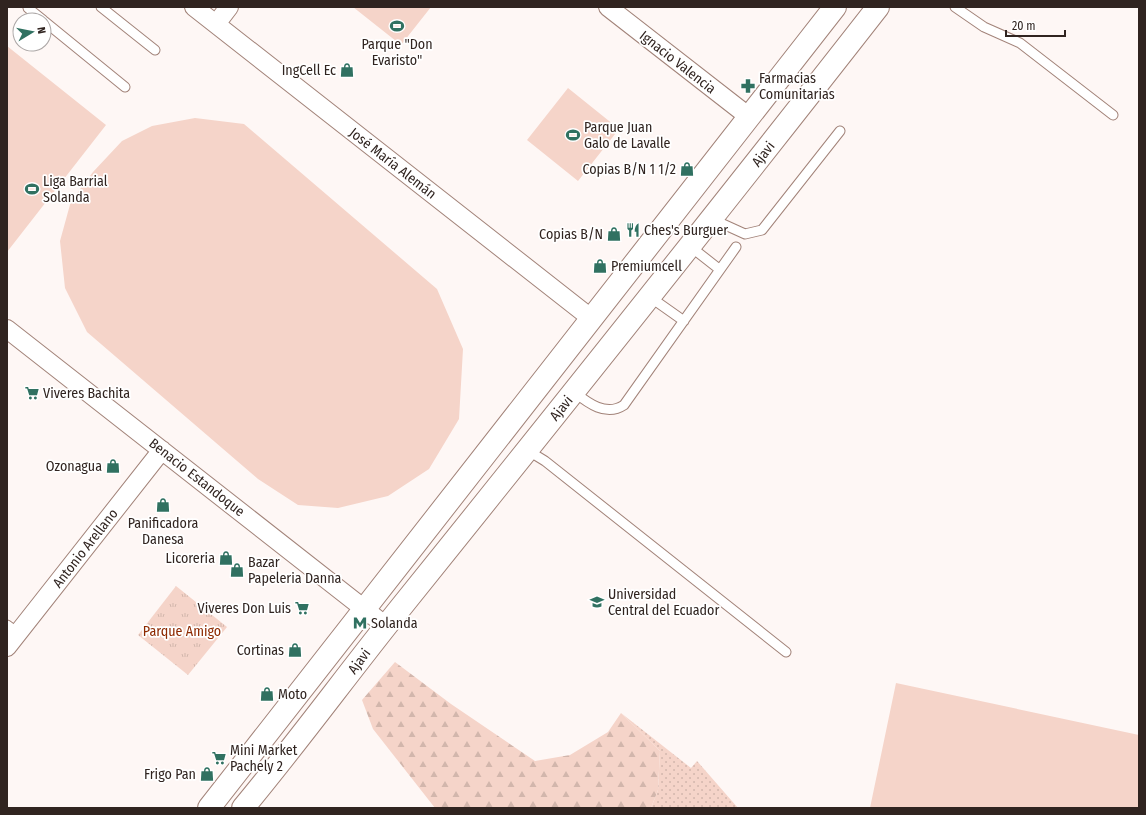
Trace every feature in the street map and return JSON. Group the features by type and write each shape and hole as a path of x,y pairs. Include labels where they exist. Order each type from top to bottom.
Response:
{"street":[{"name":"José María Alemán","path":"194,7 592,319"},
{"path":"216,24 229,7"},
{"name":"Ignacio Valencia","path":"608,7 748,116"},
{"name":"Ajavi","path":"209,808 364,608 592,319 748,116 835,7"},
{"name":"Ajavi","path":"243,808 284,758 386,626 691,247 878,7"},
{"name":"Benacio Estandoque","path":"7,328 386,626"},
{"name":"Antonio Arellano","path":"11,635 162,450"}],"lane":[{"path":"101,7 155,50"},
{"path":"955,7 984,28 1020,43 1113,115"},
{"path":"52,27 126,87"},
{"path":"712,219 745,234 762,230 840,132"},
{"path":"691,247 719,269"},
{"path":"574,392 588,403 602,409 618,409 624,405 736,247"},
{"path":"650,298 684,321"},
{"path":"527,450 545,461 786,652"}],"green space":[{"name":"Parque \"Don Evaristo\"","path":"353,7 431,7 401,45"},
{"name":"Liga Barrial Solanda","path":"7,46 12,50 12,52 15,52 106,125 7,252"},
{"name":"Parque Juan Galo de Lavalle","path":"568,88 619,129 578,181 527,140"},
{"path":"195,118 244,124 437,289 463,349 459,419 429,469 388,496 338,508 298,505 258,479 87,332 65,288 60,241 71,201 93,172 122,141 152,126"},
{"name":"Parque Amigo","path":"176,586 227,627 188,675 138,635"},
{"path":"395,662 451,704 535,761 570,755 608,732 621,713 660,751 658,790 651,808 435,808 373,729 362,700"},
{"path":"896,683 1139,735 1139,808 870,808"},
{"path":"621,713 691,768 697,761 738,808 651,808 658,790 660,751"}],"place":[{"name":"Parque \"Don Evaristo\"","path":"397,26"},
{"name":"IngCell Ec","path":"347,70"},
{"name":"Farmacias Comunitarias","path":"748,86"},
{"name":"Parque Juan Galo de Lavalle","path":"573,135"},
{"name":"Copias B/N 1 1/2","path":"687,169"},
{"name":"Liga Barrial Solanda","path":"32,189"},
{"name":"Ches's Burguer","path":"633,230"},
{"name":"Copias B/N","path":"614,234"},
{"name":"Premiumcell","path":"600,266"},
{"name":"Viveres Bachita","path":"32,393"},
{"name":"Ozonagua","path":"113,466"},
{"name":"Panificadora Danesa","path":"163,505"},
{"name":"Licoreria","path":"226,558"},
{"name":"Bazar Papeleria Danna","path":"237,570"},
{"name":"Universidad Central del Ecuador","path":"597,602"},
{"name":"Viveres Don Luis","path":"302,608"},
{"name":"Solanda","path":"360,623"},
{"name":"Cortinas","path":"295,650"},
{"name":"Moto","path":"267,694"},
{"name":"Mini Market Pachely 2","path":"219,758"},
{"name":"Frigo Pan","path":"207,774"}]}
